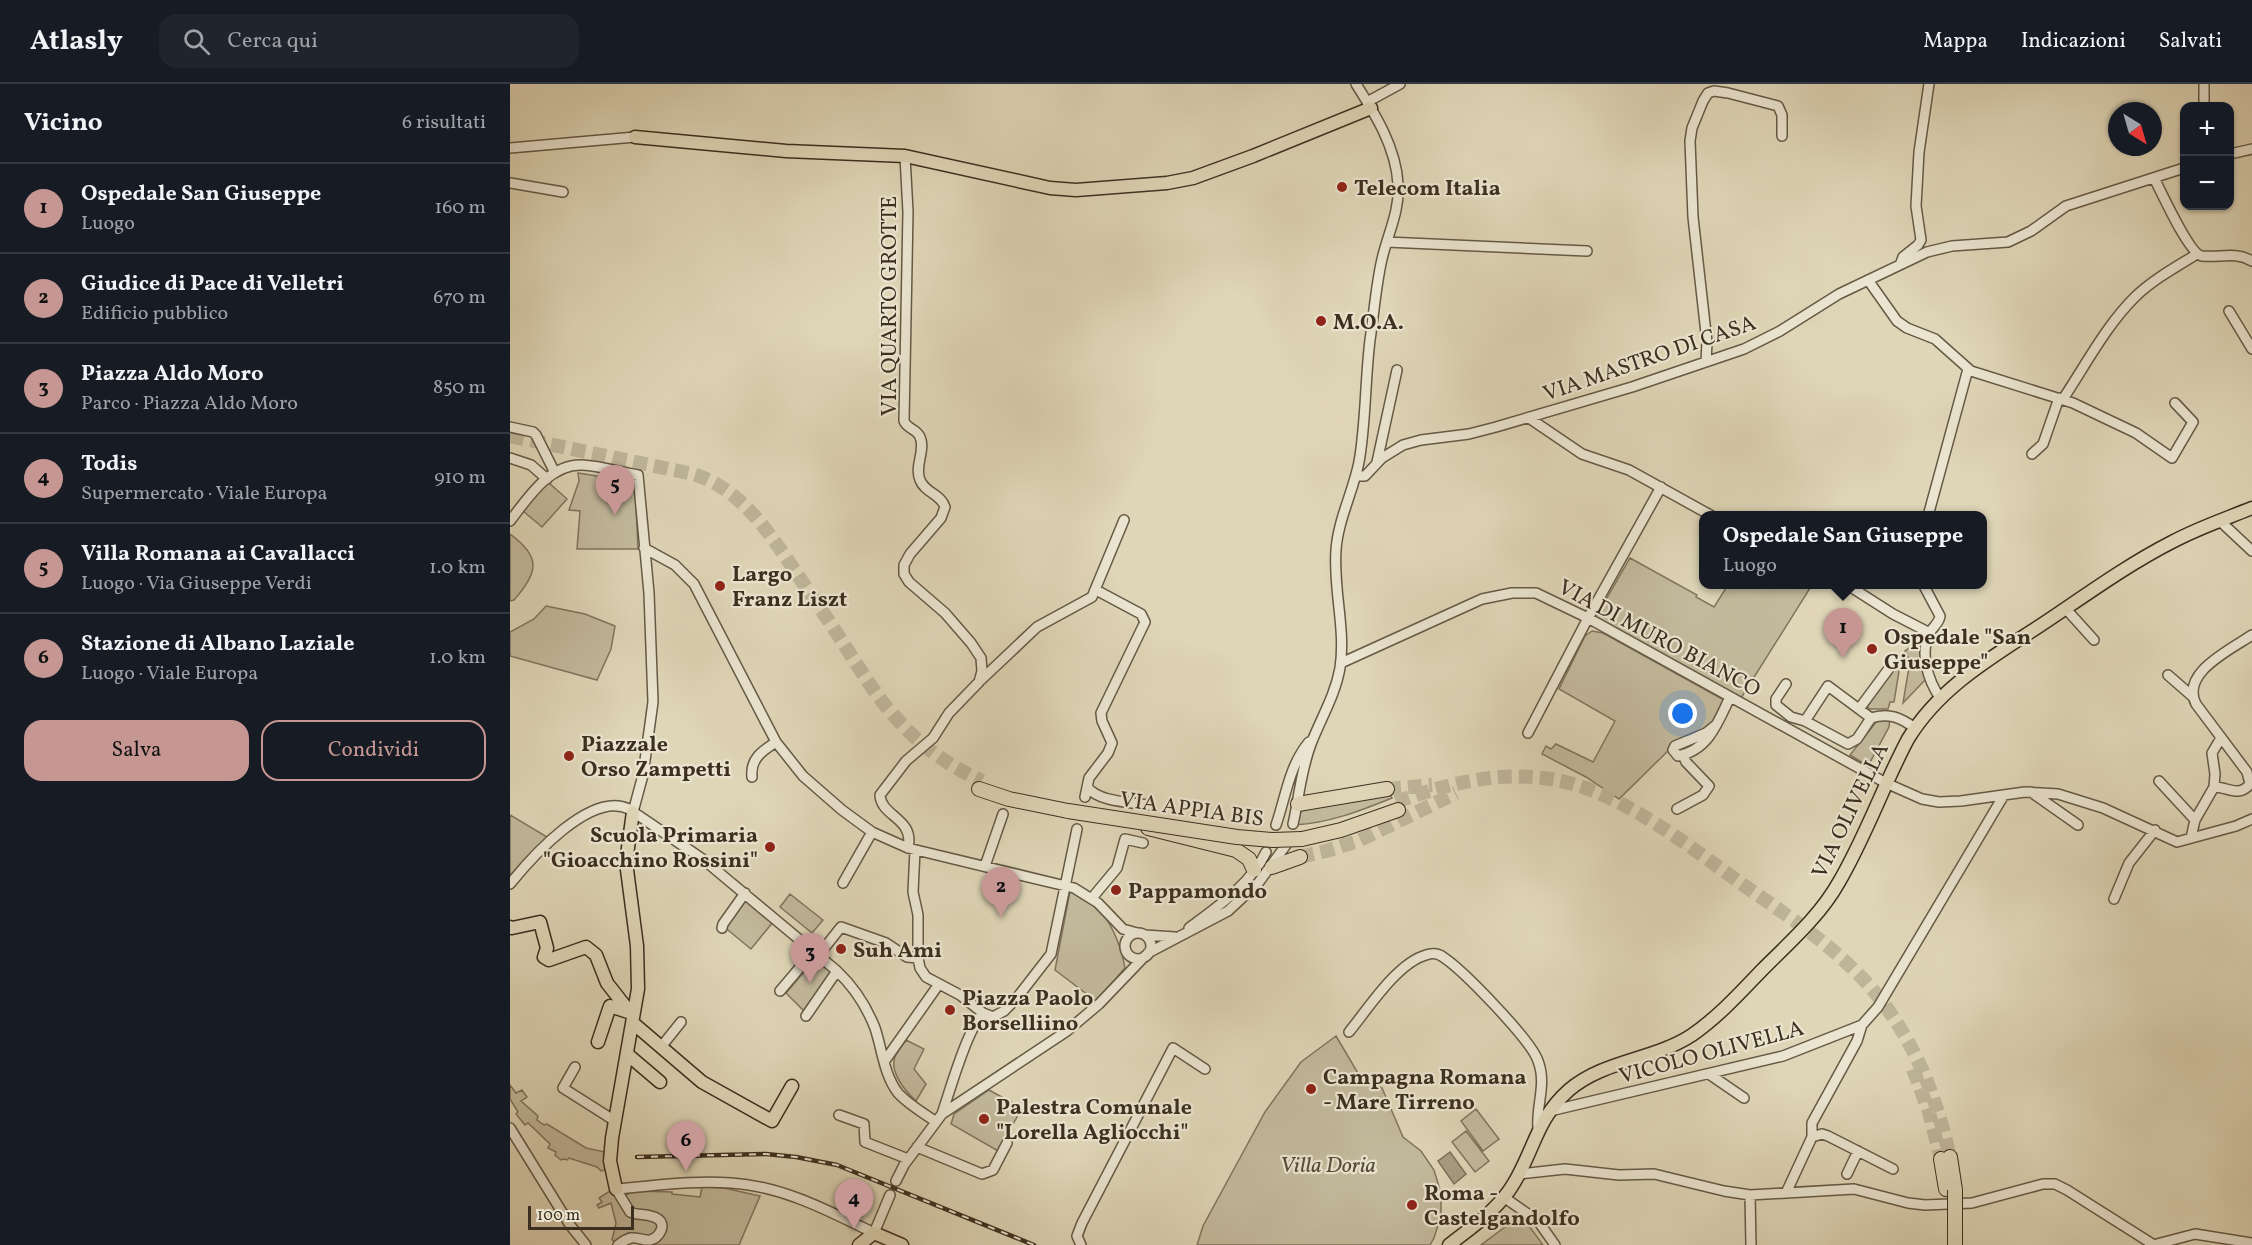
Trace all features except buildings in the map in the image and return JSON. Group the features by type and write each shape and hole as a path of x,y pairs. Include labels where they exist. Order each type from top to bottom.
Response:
{"highway":[{"name":"VIA APPIA BIS","path":"980,785 1120,819 1273,840 1299,831 1336,824 1397,806"},
{"path":"1298,804 1387,789"},
{"name":"VIA APPIA BIS","path":"1069,807 1221,827 1260,831 1299,831"},
{"path":"1120,819 1244,854 1254,870"},
{"path":"1272,867 1300,857"},
{"path":"1945,1158 1951,1190 1955,1245"},
{"path":"1948,1245 1951,1190"}],"main road":[{"path":"635,137 757,148 905,156 957,169 1059,189 1076,190 1167,183 1189,179 1232,165 1369,105"},
{"name":"VIA OLIVELLA","path":"1449,1245 1505,1198 1520,1174 1538,1128 1564,1094 1579,1083 1612,1067 1672,1047 1698,1031 1724,1008 1826,903 1846,869 1886,783 1915,728 1940,698 1981,665 2154,551 2252,508"},
{"path":"616,1189 610,1161 627,1054 630,1013 638,989 637,946 626,862 633,812"},
{"path":"510,927 540,922 547,948 544,957 549,960 586,948 596,955 607,982 630,1013 661,1047 702,1082 772,1120 792,1086"},
{"path":"598,1042 610,1006 630,1013"},
{"path":"627,1054 660,1082"},
{"path":"859,1245 874,1233 902,1245"}],"street":[{"path":"1299,831 1298,804 1308,753 1333,696 1341,663 1341,634 1335,567 1336,547 1356,476 1363,435 1364,362 1379,277 1398,193 1396,170 1389,146 1356,84"},
{"path":"1369,105 1400,84"},
{"path":"1900,265 1903,257 1921,240 1916,206 1919,152 1929,84"},
{"path":"2204,84 2204,102"},
{"path":"1706,363 1706,337 1692,210 1690,141 1694,119 1708,93 1714,91 1728,93 1779,106 1782,113 1782,136"},
{"path":"510,148 635,137"},
{"path":"2234,153 2252,149"},
{"name":"VIA QUARTO GROTTE","path":"905,156 908,224 904,421 921,440 918,470 920,482 941,499 945,507 941,518 913,549 905,562 904,571 909,582 945,613 979,654 982,666 979,682"},
{"name":"VIA MASTRO DI CASA","path":"1356,476 1365,476 1377,462 1393,450 1413,442 1482,431 1706,363 1760,342 1833,297 1927,252 1947,247 2008,242 2031,231 2052,214 2066,207 2180,169"},
{"path":"2154,178 2187,241 2197,254"},
{"path":"510,183 563,192"},
{"path":"1387,242 1587,251"},
{"path":"2032,454 2043,444 2061,398 2131,301 2155,280 2197,254 2234,255 2252,261"},
{"path":"1868,280 1890,313 1900,323 1935,339 1968,369 1984,376 2061,398 2136,433 2172,458 2193,422 2175,403"},
{"path":"2229,311 2252,349"},
{"path":"1377,462 1396,369"},
{"path":"1929,511 1968,369"},
{"path":"1529,418 1582,454 1629,470 1703,511"},
{"path":"510,427 533,432 555,472"},
{"path":"510,458 531,465 547,479"},
{"path":"510,521 555,472 584,465 638,475 649,593 653,702 643,776 633,812"},
{"path":"1528,733 1588,618 1661,487"},
{"path":"1077,829 1054,946 1047,961 1022,993 1004,1011 993,1017 983,1013 963,996 924,975 918,958 918,915 908,832 882,803 881,792 906,761 933,738 949,713 1033,630 1060,613 1087,601 1096,590 1124,520"},
{"path":"2220,521 2252,550"},
{"path":"644,548 675,565 697,589 776,742 792,764 808,781 872,832 911,849 1065,885 1092,898 1125,930 1141,934 1177,937 1227,898 1254,870 1266,852"},
{"path":"1852,589 1930,633"},
{"path":"1925,589 1940,616 1930,633 1926,662 1932,687 1940,698"},
{"path":"1096,590 1141,614 1145,622 1101,713 1111,745 1090,775 1086,792 1100,797 1148,805"},
{"name":"VIA DI MURO BIANCO","path":"1341,663 1476,602 1499,595 1521,592 1536,593 1588,618 1886,783 1922,799 1939,802 1962,801 2031,792 2051,793 2075,798 2155,830 2177,842 2191,838"},
{"path":"2066,609 2094,640"},
{"path":"2192,696 2194,682 2202,670 2252,635"},
{"path":"1859,709 1896,659"},
{"path":"2168,675 2192,696 2247,772 2250,784 2246,789 2239,792 2214,787"},
{"path":"1786,684 1776,699 1776,705 1791,717 1805,721 1848,744 1855,741 1872,718 1882,715 1902,719 1915,728"},
{"path":"1805,721 1828,686 1872,718"},
{"path":"1677,809 1703,795 1709,786 1686,762 1683,755 1711,738 1730,697"},
{"path":"1276,825 1295,763 1314,735"},
{"path":"2221,738 2212,753 2214,787 2195,820 2191,838 2236,826 2252,819"},
{"path":"752,777 754,761 776,742"},
{"path":"2158,781 2195,820"},
{"path":"2031,792 2078,825"},
{"name":"VICOLO OLIVELLA","path":"1550,1111 1783,1056 1862,1025 1878,1007 2004,795"},
{"path":"510,884 550,840 589,814 604,807 617,805 633,812 704,860 837,971 854,988 875,1029 884,1062 899,1094 938,1118"},
{"path":"985,866 1003,814"},
{"path":"2114,899 2129,863 2155,830"},
{"path":"843,883 872,832"},
{"path":"1092,898 1117,868 1125,839 1143,843"},
{"path":"1110,916 1128,952 1138,959 1224,913 1250,891 1272,867 1286,845"},
{"path":"722,928 745,893"},
{"path":"780,991 841,927 886,943 908,957 918,958"},
{"path":"1118,984 1129,967 1128,939 1141,934"},
{"path":"938,1118 1060,1036 1087,1015 1147,955 1151,946 1141,934"},
{"path":"1349,1032 1393,979 1410,963 1428,954 1442,956 1484,995 1534,1052 1542,1071 1538,1128"},
{"path":"806,1016 837,971"},
{"path":"884,1062 939,984"},
{"path":"896,1181 938,1118 976,1022 983,1013"},
{"path":"661,1047 681,1022"},
{"path":"1786,1192 1812,1137 1812,1123 1857,1041 1862,1025"},
{"path":"1081,1245 1077,1236 1082,1223 1173,1048 1205,1069"},
{"path":"575,1067 563,1089 615,1121"},
{"path":"1709,1074 1744,1098"},
{"path":"839,1115 864,1124 865,1142 908,1160"},
{"path":"510,1128 570,1225 586,1245"},
{"path":"1812,1137 1826,1135 1893,1169"},
{"path":"917,1147 982,1174 993,1170 1007,1143"},
{"path":"1847,1174 1858,1151"},
{"path":"1520,1174 1565,1169 1619,1174 1652,1173 1724,1191 1750,1194 1849,1188 1912,1204 1962,1204 2043,1184 2055,1184 2153,1245 2195,1234 2252,1243"},
{"path":"618,1245 629,1239 652,1239 659,1235 662,1224 660,1220 653,1217 630,1212 616,1189 710,1182 744,1184 796,1197 874,1233 890,1195"},
{"path":"1750,1194 1751,1245"},
{"path":"1505,1198 1538,1221 1555,1245"}],"green space":[{"path":"578,473 635,482 638,549 577,549 580,511 569,510 579,481"},
{"path":"548,482 567,499 542,527 523,511"},
{"path":"510,534 528,550 533,566 528,582 514,600 510,601"},
{"path":"1630,558 1714,607 1725,589 1809,589 1741,698 1596,617"},
{"path":"546,606 585,614 615,626 611,649 597,680 510,656 510,632 534,619"},
{"path":"1592,631 1603,633 1724,700 1714,724 1672,747 1619,799 1586,777 1542,754 1546,746 1551,749 1556,744 1593,762 1615,721 1559,689 1585,636"},
{"path":"1925,637 1927,678 1903,703 1910,661 1905,651"},
{"path":"1896,664 1900,665 1894,702 1890,702 1888,709 1870,709 1867,707"},
{"path":"1890,718 1889,727 1868,766 1850,755 1877,721"},
{"path":"1390,794 1392,798 1356,812 1320,822 1295,825 1300,812 1310,805"},
{"path":"510,815 547,837 510,879"},
{"path":"1070,891 1089,899 1104,915 1114,932 1123,959 1125,968 1096,1001 1055,970"},
{"path":"790,894 823,920 812,933 780,907"},
{"path":"745,898 773,922 751,949 723,926"},
{"path":"815,959 833,973 806,1013 786,993"},
{"name":"Villa Doria","path":"1336,1036 1359,1075 1382,1088 1403,1137 1421,1151 1434,1170 1441,1193 1441,1216 1430,1245 1197,1245 1203,1226 1265,1112 1301,1062"},
{"path":"906,1040 924,1049 914,1069 926,1084 916,1101 903,1087 894,1069 895,1057"},
{"path":"510,1085 516,1093 522,1090 527,1097 521,1101 538,1116 537,1120 544,1125 547,1124 586,1148 605,1152 607,1169 601,1171 597,1167 569,1158 561,1160 555,1155 556,1152 548,1148 550,1144 528,1123 525,1125 516,1114 518,1112 510,1099"},
{"name":"Palestra Comunale \"Lorella Agliocchi\"","path":"989,1090 1022,1108 998,1151 951,1124 954,1114"},
{"path":"1476,1109 1499,1139 1483,1151 1461,1121"},
{"path":"1466,1131 1489,1161 1475,1172 1452,1142"},
{"path":"702,1187 724,1188 760,1196 739,1245 656,1245 647,1236 628,1233 615,1242 612,1240 616,1223 611,1203 599,1208 597,1205 602,1202 599,1198 613,1189 618,1198 635,1191 672,1192 672,1194 700,1197"},
{"path":"1521,1215 1543,1245 1481,1245"}],"shaded area":[{"path":"1450,1152 1466,1174 1454,1184 1438,1161"}],"tunnel":[{"path":"510,436 693,474 727,491 755,516 767,531 871,686 891,712 907,730 937,755 982,781"},
{"path":"1396,802 1468,781 1506,777 1543,778 1570,783 1596,792 1622,804 1673,835 1818,938 1869,986 1897,1023 1917,1059 1939,1115 1950,1157"},
{"path":"1387,789 1432,785"},
{"path":"1300,857 1358,841 1456,793"},
{"path":"1913,1069 1929,1112 1941,1159"}],"railway":[{"path":"637,1157 766,1154 837,1165 1034,1245"}],"place":[{"name":"Telecom Italia","path":"1342,187"},
{"name":"M.O.A.","path":"1321,321"},
{"name":"Villa Romana ai Cavallacci","path":"615,515"},
{"name":"Largo Franz Liszt","path":"720,586"},
{"name":"Ospedale \"San Giuseppe\"","path":"1872,649"},
{"name":"Ospedale San Giuseppe","path":"1843,658"},
{"name":"Piazzale Orso Zampetti","path":"569,756"},
{"name":"Scuola Primaria \"Gioacchino Rossini\"","path":"770,847"},
{"name":"Pappamondo","path":"1116,890"},
{"name":"Giudice di Pace di Velletri","path":"1001,917"},
{"name":"Suh Ami","path":"841,949"},
{"name":"Piazza Aldo Moro","path":"810,983"},
{"name":"Piazza Paolo Borselliino","path":"950,1010"},
{"name":"Campagna Romana - Mare Tirreno","path":"1311,1089"},
{"name":"Palestra Comunale \"Lorella Agliocchi\"","path":"984,1119"},
{"name":"Stazione di Albano Laziale","path":"686,1171"},
{"name":"Roma - Castelgandolfo","path":"1412,1205"},
{"name":"Todis","path":"854,1229"}]}
